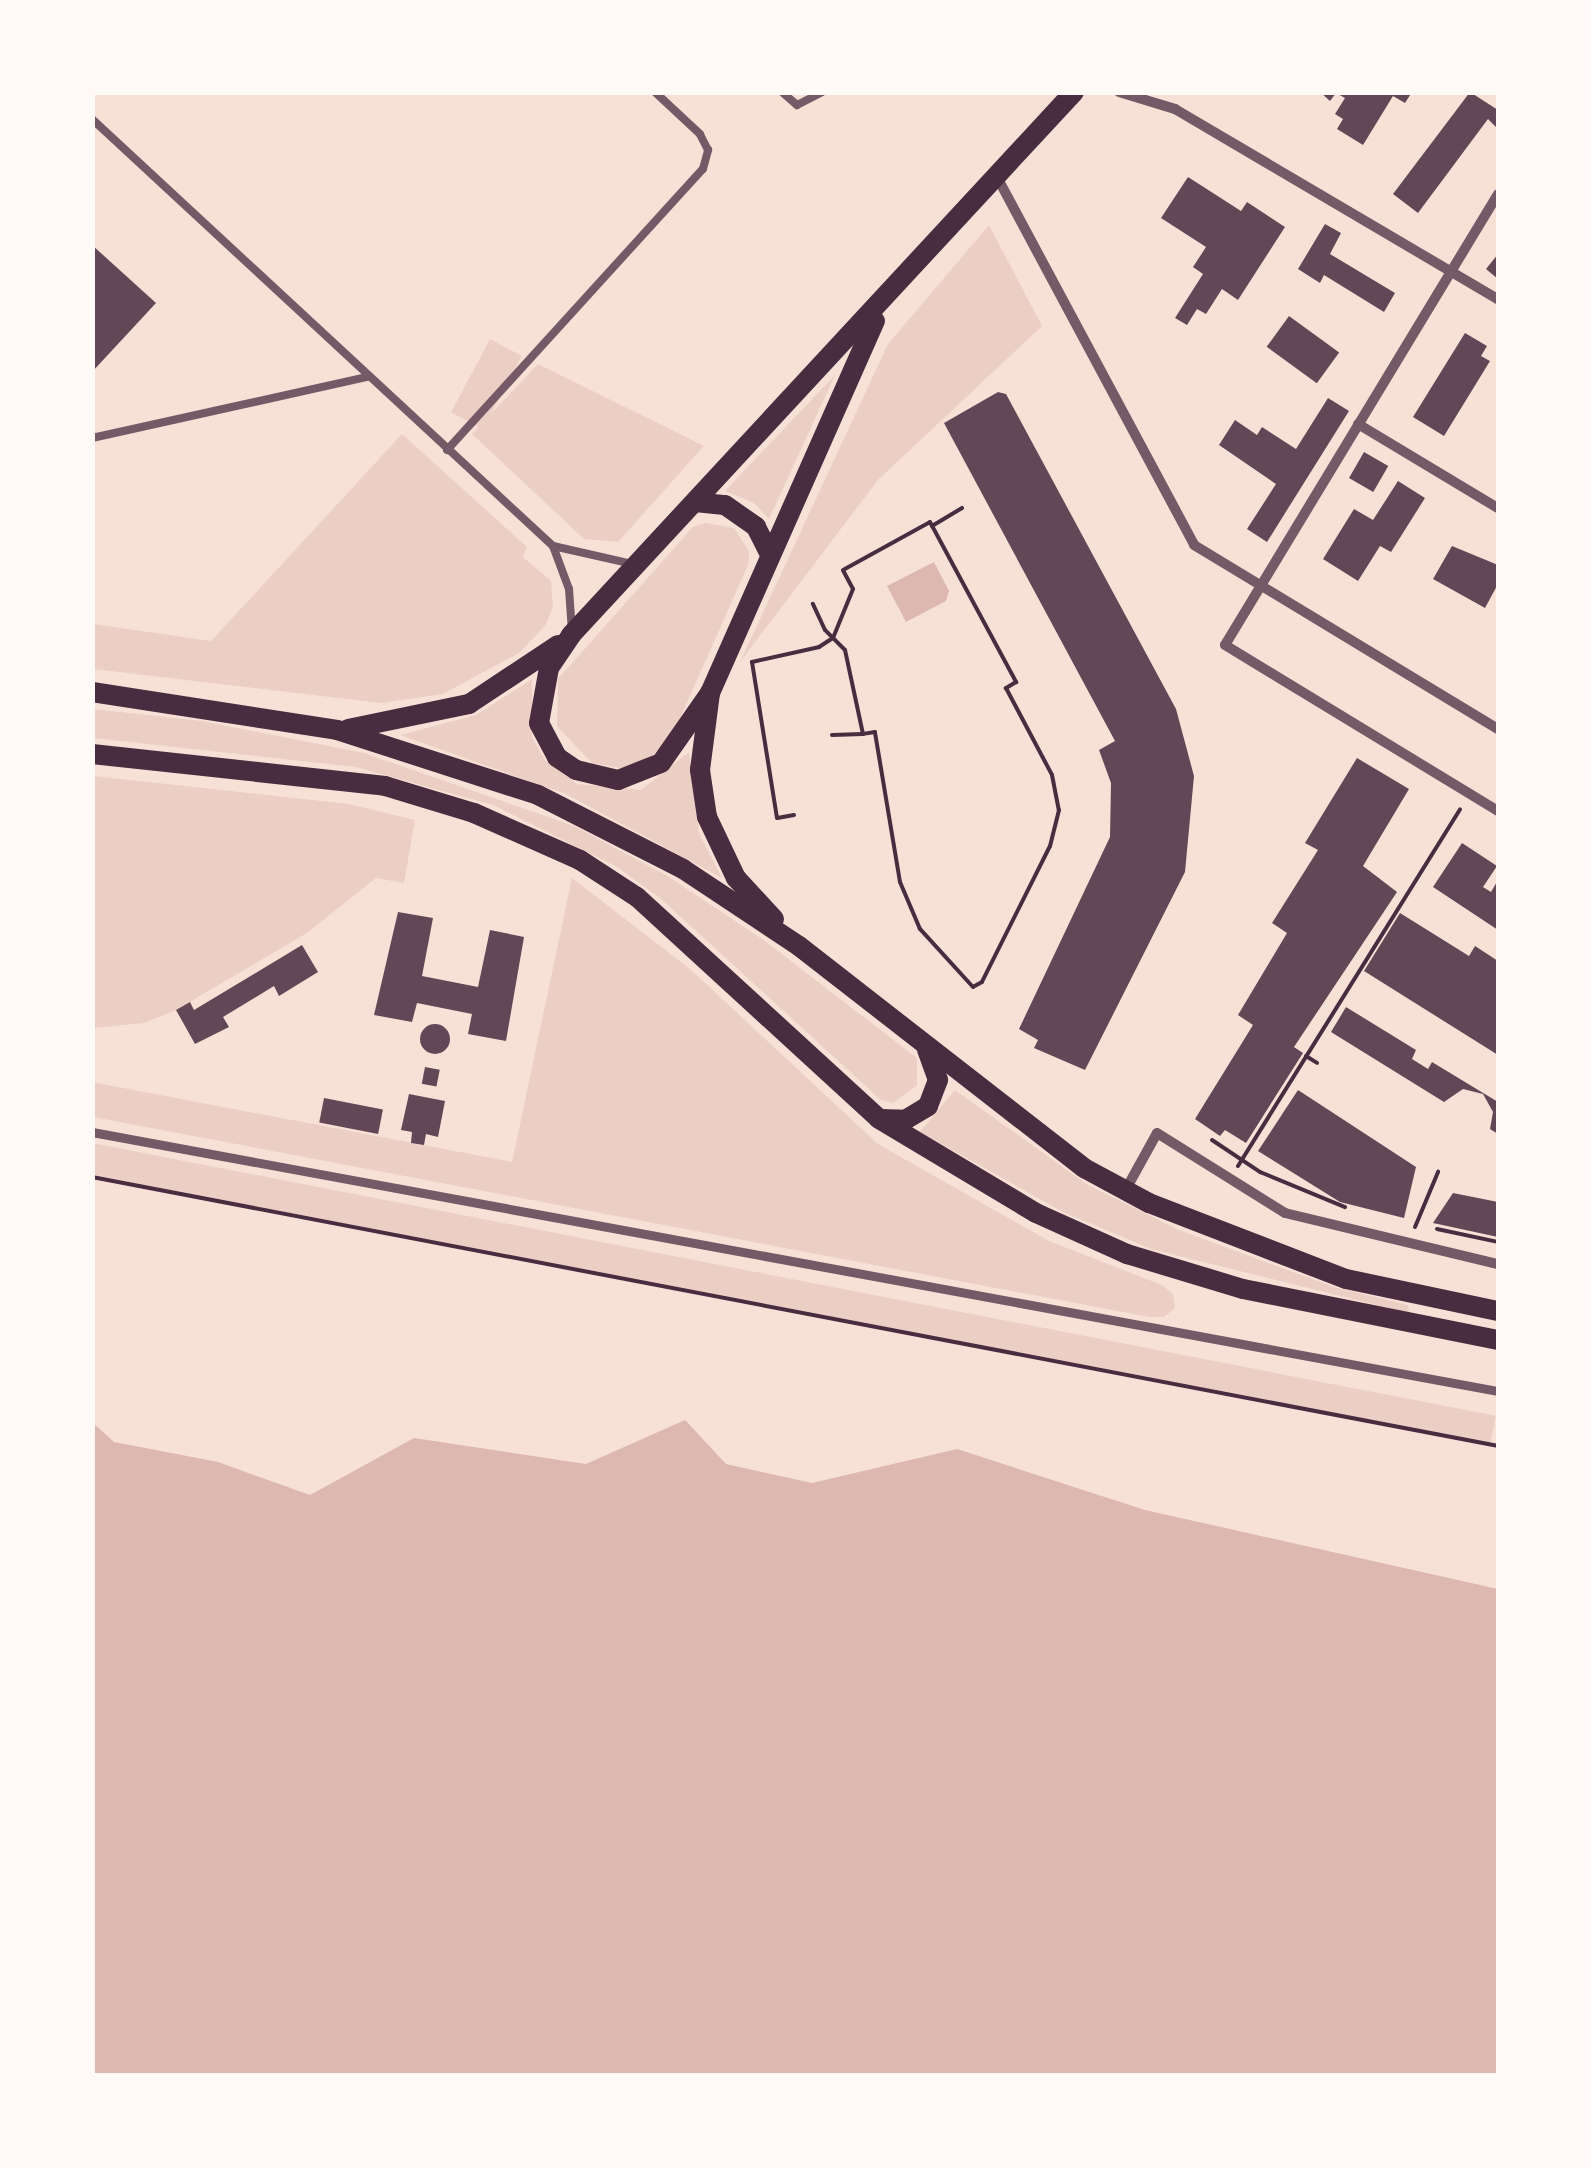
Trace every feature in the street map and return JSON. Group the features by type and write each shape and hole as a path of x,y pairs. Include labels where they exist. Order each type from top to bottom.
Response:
{"main road":[{"path":"890,292 710,693 661,763 618,780 576,770 557,757 539,722 549,668 571,635 1074,92"},
{"path":"696,502 725,504 756,527 770,554"},
{"path":"337,730 427,718 470,704 571,635"},
{"path":"92,692 337,730 538,795 683,869 799,946 922,1040 1002,1110 1126,1190 1346,1279 1498,1311"},
{"path":"710,693 700,770 707,817 736,878 799,946"},
{"path":"92,754 385,786 474,813 580,860 682,935 879,1118 1036,1214 1127,1254 1278,1298 1498,1340"},
{"path":"879,1118 905,1120 936,1093 934,1066 922,1040"}],"street":[{"path":"1119,92 1175,109 1498,300"},
{"path":"1164,92 1175,109"},
{"path":"997,176 1194,545 1498,729"},
{"path":"1498,194 1224,645 1498,810"},
{"path":"1358,424 1498,508"},
{"path":"92,1132 1498,1391"},
{"path":"1126,1190 1157,1134 1286,1213 1498,1264"}],"lane":[{"path":"447,450 703,169 708,150 700,134 655,92"},
{"path":"782,92 797,105 822,92"},
{"path":"92,118 552,546 617,566 636,564"},
{"path":"92,438 367,377"},
{"path":"552,546 569,588 571,635"}],"path":[{"path":"794,815 777,818 752,662 819,647 833,638 853,589 843,570 962,508"},
{"path":"832,735 875,732 900,882 920,929 946,964 978,988 1050,846 1059,810 1052,775 1006,688 1016,682 932,526"},
{"path":"813,604 845,650 863,734"},
{"path":"1242,1160 1470,793"},
{"path":"1306,1056 1317,1063"},
{"path":"1212,1140 1242,1160 1361,1213"},
{"path":"1416,1225 1438,1172"},
{"path":"92,1178 1498,1446"},
{"path":"1397,1221 1498,1242"}],"shaded area":[{"path":"989,225 1042,326 878,480 740,662 888,344"},
{"path":"490,339 522,356 483,429 451,412"},
{"path":"538,364 704,446 618,542 584,539 472,434"},
{"path":"835,375 769,519 754,503 725,491"},
{"path":"402,434 527,547 523,557 551,581 553,607 545,626 519,653 443,694 381,703 93,669 93,624 211,641"},
{"path":"705,523 734,528 749,551 748,565 673,734 648,760 620,768 592,763 557,726 558,679 693,527"},
{"path":"934,562 949,591 946,601 906,622 887,586"},
{"path":"532,679 532,737 545,760 577,784 641,790 689,752 699,833 722,878 566,794 400,735 476,715"},
{"path":"93,709 202,721 364,753 574,826 666,875 765,941 917,1058 917,1085 893,1103 881,1100 660,898 617,867 493,805 356,767 93,738"},
{"path":"93,776 349,804 415,820 404,883 376,878 307,933 176,1010 144,1023 93,1028"},
{"path":"572,878 690,969 878,1144 1049,1241 1162,1285 1173,1294 1175,1308 1164,1317 1149,1317 93,1117 92,1082 512,1162"},
{"path":"955,1090 1088,1185 1179,1230 1334,1287 1408,1305 1409,1313 1151,1249 1063,1212 920,1132"},
{"path":"92,1143 1496,1416 1490,1446 92,1175"},
{"path":"685,1420 726,1464 812,1483 957,1449 1145,1510 1498,1589 1498,2075 93,2075 93,1423 114,1442 218,1462 310,1495 414,1438 586,1464"}],"building":[{"path":"1320,92 1412,92 1405,103 1393,96 1363,145 1337,129 1343,119 1335,114 1345,98 1336,93 1330,101"},
{"path":"1470,92 1498,110 1498,129 1488,119 1418,213 1393,194"},
{"path":"1188,177 1241,211 1247,202 1285,227 1238,300 1222,289 1206,314 1197,309 1187,325 1175,318 1203,274 1193,267 1206,247 1161,218"},
{"path":"1325,224 1341,233 1330,254 1395,293 1384,312 1324,275 1320,283 1298,269"},
{"path":"92,245 156,303 92,372"},
{"path":"1498,254 1498,279 1486,269"},
{"path":"1289,316 1339,352 1317,383 1267,347"},
{"path":"1465,333 1487,346 1481,356 1490,361 1444,436 1413,417"},
{"path":"998,392 1006,394 1176,709 1194,776 1185,872 1085,1070 1034,1048 1038,1040 1019,1029 1110,837 1111,783 1099,750 1115,741 944,423"},
{"path":"1328,398 1349,411 1267,542 1247,529 1276,484 1219,445 1235,420 1257,435 1262,427 1296,449"},
{"path":"1364,452 1388,466 1373,492 1349,478"},
{"path":"1398,481 1425,498 1391,552 1380,546 1358,581 1323,559 1354,509 1373,520"},
{"path":"1452,546 1498,565 1498,584 1485,608 1433,579"},
{"path":"1357,758 1409,789 1363,866 1397,892 1294,1047 1303,1053 1246,1143 1225,1130 1220,1136 1195,1119 1253,1025 1238,1015 1287,933 1272,923 1318,850 1305,843"},
{"path":"1462,843 1497,866 1483,887 1491,892 1498,880 1498,930 1433,887"},
{"path":"398,912 433,918 422,976 478,987 490,930 524,937 506,1041 468,1034 472,1014 417,1003 412,1022 374,1015"},
{"path":"1400,913 1469,956 1475,946 1498,961 1498,1055 1364,971"},
{"path":"302,945 318,972 279,996 274,986 223,1017 229,1027 195,1044 176,1010 190,1002 194,1010"},
{"path":"1346,1007 1416,1050 1412,1059 1428,1069 1432,1062 1498,1102 1498,1134 1490,1129 1493,1112 1483,1094 1463,1089 1444,1102 1331,1032"},
{"path":"435,1024 445,1029 450,1039 445,1049 435,1054 425,1049 420,1039 425,1029"},
{"path":"425,1067 440,1070 436,1087 422,1084"},
{"path":"1298,1090 1416,1167 1404,1218 1340,1202 1258,1151"},
{"path":"409,1094 445,1101 438,1137 426,1134 424,1145 411,1143 412,1132 401,1130"},
{"path":"324,1098 383,1109 378,1134 319,1123"},
{"path":"1453,1193 1498,1202 1498,1237 1433,1223"}]}
